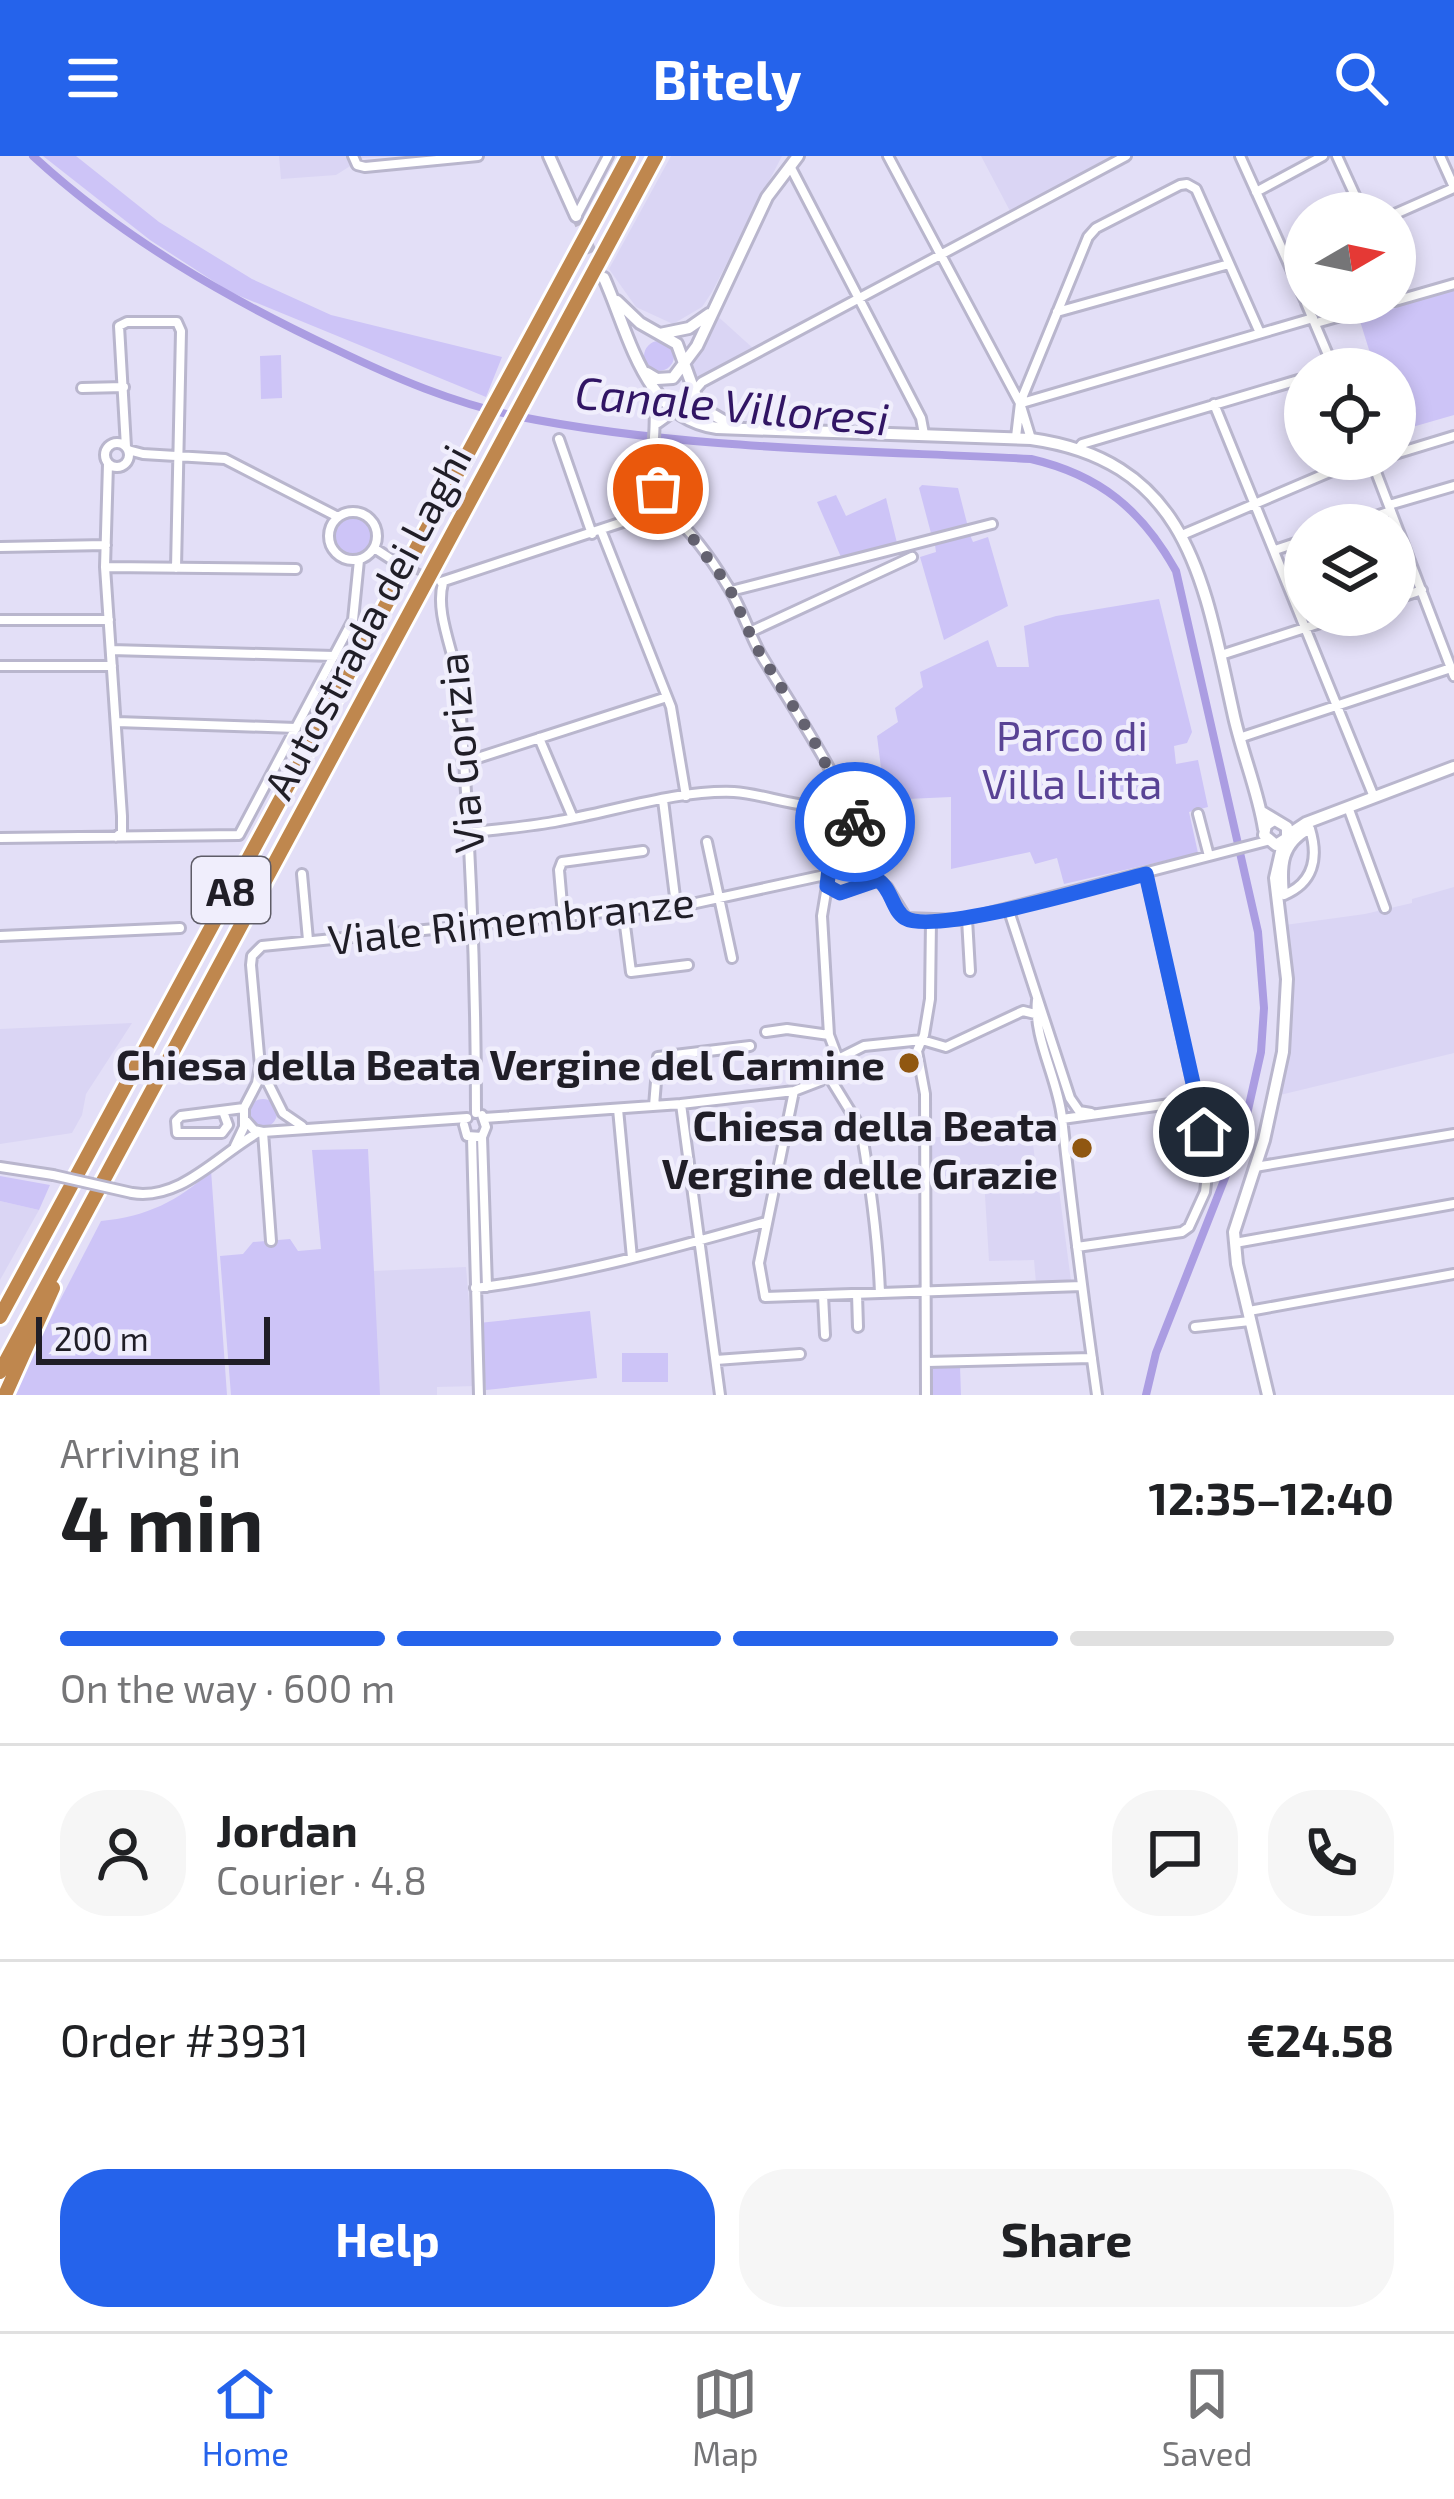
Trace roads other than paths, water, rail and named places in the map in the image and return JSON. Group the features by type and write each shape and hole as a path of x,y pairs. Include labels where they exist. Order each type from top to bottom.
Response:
{"highway":[{"name":"Autostrada dei Laghi","path":"0,1317 628,156"},
{"name":"Autostrada dei Laghi","path":"0,1372 656,156"},
{"path":"4,1395 52,1292 63,1254"}],"street":[{"path":"355,160 478,156"},
{"path":"549,156 576,216"},
{"path":"576,216 608,156"},
{"path":"887,156 1020,403 1031,439"},
{"path":"658,423 713,376 1126,156"},
{"path":"1240,156 1284,254"},
{"path":"1256,192 1323,156"},
{"path":"1337,156 1353,192"},
{"path":"1416,204 1454,187 1440,156"},
{"path":"644,370 657,380 667,380 697,346 757,220 793,160 846,277 921,418 924,434"},
{"path":"1016,437 1020,403 1088,236 1183,184 1196,189 1260,333"},
{"path":"1056,312 1229,264"},
{"path":"604,278 650,386 658,423 653,465 660,505 685,528 730,590 860,831 855,854 831,866 822,916 832,1039 838,1059"},
{"path":"1416,295 1454,284"},
{"path":"610,294 632,316 681,349 692,392 706,414 737,428"},
{"path":"636,355 640,339 689,328 711,313"},
{"path":"115,837 122,827 105,567 109,480 112,466 125,450 119,328 127,322 177,322 182,331 176,568"},
{"path":"1020,403 1300,324"},
{"path":"1078,449 1284,384"},
{"path":"650,386 673,412 694,424 1016,437 1078,449 1127,474 1161,506 1182,535 1198,568 1259,810 1274,837 1275,890 1287,979 1285,1039 1276,1092 1236,1221 1234,1244 1268,1395"},
{"path":"82,388 124,387"},
{"path":"1214,404 1284,573"},
{"path":"1416,448 1454,436"},
{"path":"559,440 667,698 686,796"},
{"path":"112,466 105,450 230,461 335,520"},
{"path":"653,465 669,484 685,491 685,528"},
{"path":"1182,535 1308,480"},
{"path":"659,492 669,484"},
{"path":"1402,504 1454,486"},
{"path":"596,532 683,507"},
{"path":"359,513 371,520 374,548 359,560 346,560 335,553 328,535 335,520 359,513"},
{"path":"730,590 992,524"},
{"name":"Via Gorizia","path":"477,1138 487,1127 473,1118 474,925 459,681 441,599 442,582 596,532"},
{"path":"0,547 106,545"},
{"path":"1275,550 1284,547"},
{"path":"374,548 391,559"},
{"path":"750,632 912,557"},
{"path":"0,838 234,837 352,620 359,560"},
{"path":"105,567 296,569"},
{"path":"1239,738 1453,672 1416,575"},
{"path":"1416,592 1422,590"},
{"path":"0,620 109,620"},
{"path":"1220,655 1284,635"},
{"path":"1309,636 1374,797"},
{"path":"111,650 334,656"},
{"path":"0,666 112,666"},
{"path":"462,763 667,698"},
{"path":"116,722 296,728"},
{"path":"539,738 573,818"},
{"path":"926,1395 925,1086 917,1051 930,999 931,920 967,919 1274,837 1454,767"},
{"path":"466,833 686,796 737,792 800,803 845,802"},
{"path":"662,800 676,905"},
{"path":"1348,807 1385,908"},
{"path":"1198,814 1209,856"},
{"path":"1308,826 1313,867 1300,888 1284,895 1285,851 1308,826"},
{"path":"707,842 732,958"},
{"path":"563,916 560,864 643,851"},
{"path":"302,874 308,940"},
{"path":"1077,1247 1171,1235 1190,1227 1210,1173 1146,874"},
{"name":"Viale Rimembranze","path":"260,1066 253,956 270,944 676,905 811,877 826,881 840,893 878,880 887,886 903,916 931,920"},
{"path":"1008,908 1037,1000 1062,1119 1097,1395"},
{"path":"623,910 631,972 688,965"},
{"path":"967,919 970,971"},
{"path":"0,936 180,928"},
{"path":"766,1032 787,1029 864,1046 922,1040 936,1046 956,1045 1023,1011 1039,1016"},
{"path":"1039,1016 1072,1101 1079,1111 1091,1114"},
{"path":"654,1106 658,1057 750,1046"},
{"path":"245,1120 263,1132 681,1104 794,1091 864,1046"},
{"path":"260,1066 283,1113 309,1128"},
{"path":"224,1114 228,1128 222,1133 177,1132 176,1121 182,1116 244,1108 260,1066"},
{"path":"830,1072 861,1131 877,1220 880,1293"},
{"path":"794,1091 760,1263 765,1298 1082,1286"},
{"path":"251,1098 274,1097"},
{"path":"1062,1119 1198,1100"},
{"path":"1059,1104 1072,1101"},
{"path":"681,1104 720,1395"},
{"path":"235,1146 245,1120 244,1108"},
{"path":"618,1108 632,1258"},
{"path":"0,1168 160,1193 175,1188 235,1146 278,1126 283,1113"},
{"path":"473,1118 488,1287"},
{"path":"263,1132 271,1241"},
{"path":"1255,1166 1454,1133"},
{"path":"477,1138 479,1395"},
{"path":"1234,1244 1454,1204"},
{"path":"476,1288 632,1258 766,1222"},
{"path":"1195,1327 1454,1274"},
{"path":"857,1294 859,1327"},
{"path":"823,1295 825,1335"},
{"path":"716,1360 800,1354"},
{"path":"927,1362 1092,1358"}],"waterway":[{"name":"Canale Villoresi","path":"33,156 103,214 216,288 359,360 447,397 516,416 644,436 1031,459 1098,485 1149,530 1176,571 1258,932 1264,1008 1261,1052 1243,1132 1156,1353 1146,1395"}],"tunnel":[{"path":"576,216 599,268"},
{"path":"391,559 428,576"}],"place":[{"name":"Chiesa della Beata Vergine del Carmine","path":"909,1063"},
{"name":"Chiesa della Beata Vergine delle Grazie","path":"1082,1148"}],"park label":[{"name":"Parco di Villa Litta","path":"1072,758"}]}
